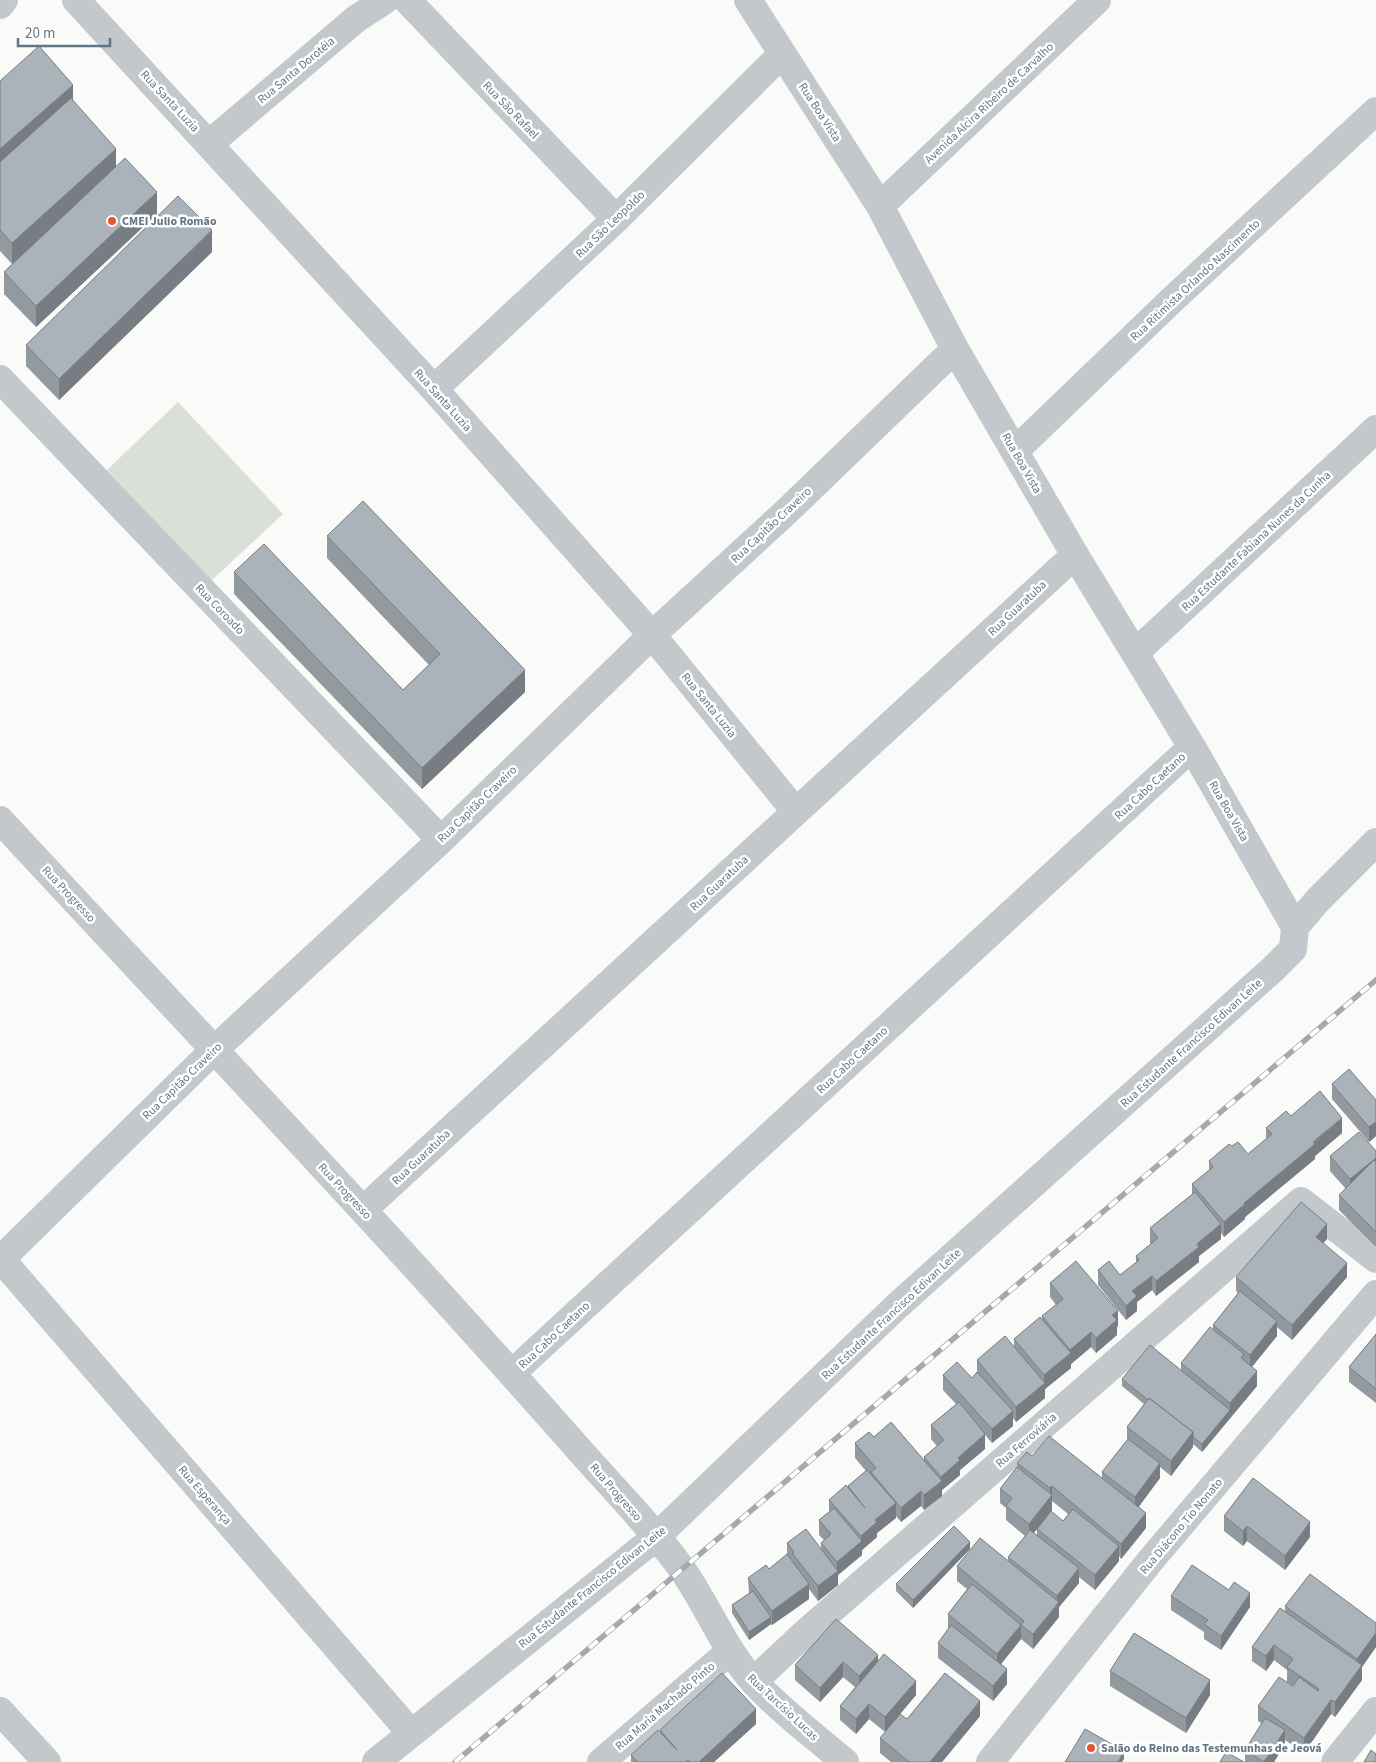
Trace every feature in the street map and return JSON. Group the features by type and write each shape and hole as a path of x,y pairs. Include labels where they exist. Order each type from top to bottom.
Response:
{"street":[{"path":"0,5 4,0"},
{"name":"Rua Santa Luzia","path":"76,0 434,389 652,635 796,812"},
{"name":"Rua Santa Dorotéia","path":"209,144 356,19 385,0"},
{"name":"Rua São Rafael","path":"407,0 616,219"},
{"name":"Rua Boa Vista","path":"748,0 880,206 955,348 1075,555 1192,747 1295,927"},
{"name":"Avenida Alcira Ribeiro de Carvalho","path":"880,206 1097,0"},
{"name":"Rua São Leopoldo","path":"434,389 616,219 782,54"},
{"name":"Rua Ritimista Orlando Nascimento","path":"1015,451 1174,298 1376,111"},
{"name":"Rua Capitão Craveiro","path":"0,1259 214,1050 441,840 652,635 786,512 955,348"},
{"name":"Rua Coroado","path":"0,379 441,840"},
{"name":"Rua Estudante Fabiana Nunes da Cunha","path":"1135,653 1376,429"},
{"name":"Rua Guaratuba","path":"363,1210 1075,555"},
{"name":"Rua Cabo Caetano","path":"512,1373 1192,747"},
{"name":"Rua Progresso","path":"0,820 512,1373 682,1569"},
{"path":"1295,927 1317,901 1376,842"},
{"name":"Rua Estudante Francisco Edivan Leite","path":"376,1762 656,1537 897,1306 1273,969 1293,949 1295,927"},
{"name":"Rua Ferroviária","path":"754,1681 820,1620 1301,1201 1376,1259"},
{"name":"Rua Esperança","path":"0,1259 411,1733"},
{"name":"Rua Diácono Tio Nonato","path":"990,1762 1150,1561 1376,1294"},
{"name":"Rua Tarcísio Lucas","path":"682,1569 717,1625 730,1651 754,1681 797,1722 845,1762"},
{"name":"Rua Maria Machado Pinto","path":"601,1762 730,1651"},
{"path":"0,1711 47,1762"},
{"path":"1335,1762 1376,1711"}],"shaded area":[{"path":"178,402 283,514 211,581 107,470"}],"building":[{"path":"39,46 73,85 0,149 0,81"},
{"path":"71,98 116,149 12,243 0,230 0,162"},
{"path":"125,158 157,192 36,306 4,272"},
{"path":"178,196 212,230 59,379 26,345"},
{"path":"363,501 525,670 422,768 234,572 264,544 403,690 440,654 327,536"},
{"path":"1349,1069 1376,1100 1376,1122 1369,1127 1332,1084"},
{"path":"1320,1091 1342,1118 1313,1142 1315,1144 1224,1222 1192,1184 1213,1167 1209,1161 1229,1144 1232,1146 1238,1142 1248,1154 1272,1134 1266,1128 1286,1111 1291,1116"},
{"path":"1359,1132 1376,1151 1376,1158 1350,1179 1330,1156"},
{"path":"1374,1160 1376,1162 1376,1232 1339,1195"},
{"path":"1195,1192 1221,1224 1197,1244 1199,1247 1156,1281 1152,1276 1132,1291 1137,1296 1126,1306 1098,1270 1109,1261 1120,1275 1139,1260 1136,1256 1158,1238 1150,1228"},
{"path":"1301,1202 1327,1224 1316,1237 1347,1263 1292,1325 1236,1277"},
{"path":"1076,1261 1118,1311 1112,1315 1117,1320 1096,1338 1091,1332 1070,1350 1042,1316 1063,1299 1050,1283"},
{"path":"1240,1291 1277,1321 1250,1355 1213,1325"},
{"path":"1040,1317 1071,1353 1044,1375 1014,1339"},
{"path":"1210,1327 1244,1354 1241,1358 1257,1371 1230,1403 1181,1363"},
{"path":"1376,1334 1376,1389 1349,1367"},
{"path":"1005,1336 1045,1383 1016,1407 977,1360"},
{"path":"1150,1345 1230,1410 1202,1444 1193,1437 1193,1432 1122,1379"},
{"path":"957,1362 972,1378 977,1372 1013,1411 992,1429 943,1375"},
{"path":"1149,1398 1193,1432 1171,1461 1127,1427"},
{"path":"959,1402 985,1434 958,1458 960,1460 941,1477 924,1457 944,1440 931,1425"},
{"path":"891,1422 942,1481 924,1495 921,1491 901,1508 871,1472 876,1468 855,1443 869,1432 874,1437"},
{"path":"1049,1436 1146,1513 1121,1544 1052,1486 1050,1488 1017,1463 1027,1452 1032,1456"},
{"path":"1128,1439 1160,1463 1135,1497 1102,1472"},
{"path":"1017,1467 1052,1495 1029,1524 1006,1506 1012,1498 1000,1489"},
{"path":"867,1470 896,1503 875,1520 877,1522 861,1536 829,1500 846,1485 865,1508 848,1486"},
{"path":"1253,1478 1310,1522 1285,1556 1247,1526 1243,1531 1224,1516"},
{"path":"834,1508 862,1541 837,1562 821,1543 831,1534 819,1520"},
{"path":"1073,1509 1119,1546 1095,1575 1037,1529 1051,1511 1063,1521"},
{"path":"954,1526 970,1542 913,1600 896,1584"},
{"path":"806,1529 838,1571 818,1586 792,1553 794,1552 787,1543"},
{"path":"1030,1530 1079,1568 1057,1596 1008,1557"},
{"path":"980,1538 1059,1602 1033,1634 1021,1625 1024,1621 957,1566"},
{"path":"787,1554 809,1584 772,1611 748,1578 766,1565 769,1569"},
{"path":"1192,1565 1229,1590 1234,1582 1250,1593 1221,1636 1204,1624 1208,1620 1171,1596"},
{"path":"1310,1574 1376,1623 1376,1633 1357,1659 1285,1606"},
{"path":"972,1584 1021,1625 997,1654 948,1614"},
{"path":"753,1591 771,1617 749,1632 732,1605"},
{"path":"1280,1608 1362,1665 1335,1702 1331,1700 1304,1738 1258,1706 1279,1677 1293,1686 1299,1677 1318,1691 1319,1689 1287,1667 1293,1659 1274,1645 1266,1656 1252,1647"},
{"path":"836,1619 878,1655 859,1676 843,1662 820,1688 795,1665"},
{"path":"951,1625 1007,1669 993,1686 938,1643"},
{"path":"1134,1633 1210,1680 1186,1718 1110,1671"},
{"path":"884,1654 916,1681 885,1717 869,1704 856,1719 840,1706"},
{"path":"722,1673 756,1709 699,1762 689,1762 688,1760 685,1762 638,1762 631,1755 658,1730 677,1750 660,1730"},
{"path":"945,1673 980,1701 930,1762 909,1762 880,1738 900,1714 907,1719"},
{"path":"1265,1718 1285,1730 1264,1762 1245,1750"},
{"name":"Salão do Reino das Testemunhas de Jeová","path":"1085,1729 1124,1751 1118,1762 1065,1762"},
{"path":"1371,1750 1376,1754 1376,1762 1364,1762"},
{"path":"1226,1752 1244,1762 1220,1762"}],"railway":[{"path":"455,1762 1376,980"}],"place":[{"name":"CMEI Julio Romão","path":"112,221"},
{"name":"Salão do Reino das Testemunhas de Jeová","path":"1091,1748"}]}
